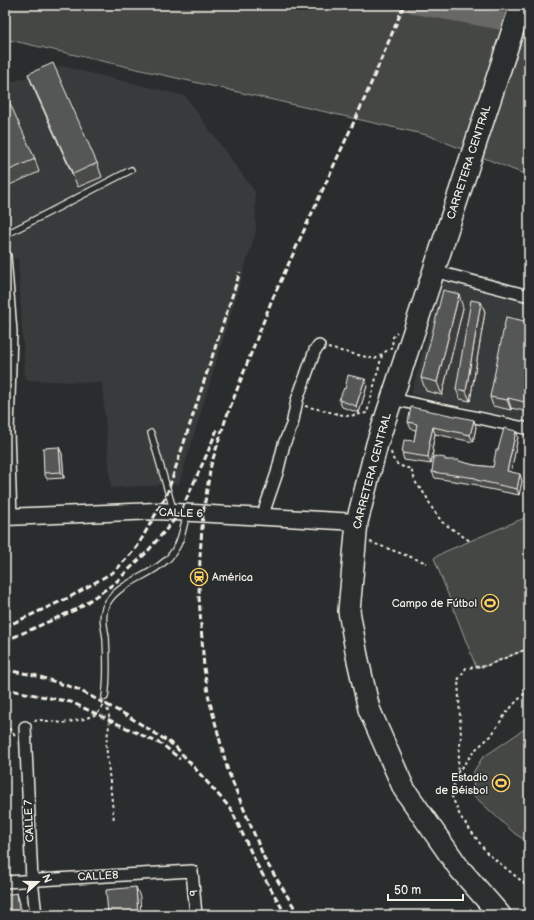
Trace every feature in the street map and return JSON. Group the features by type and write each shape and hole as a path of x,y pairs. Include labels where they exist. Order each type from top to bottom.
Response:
{"highway":[{"name":"CARRETERA CENTRAL","path":"500,915 460,868 404,789 369,709 349,611 356,529 377,444 521,5"}],"street":[{"path":"5,256 8,332 8,517"},
{"path":"434,271 529,296"},
{"path":"262,517 284,444 292,425 296,406 315,350 319,346"},
{"path":"392,399 529,429"},
{"name":"CALLE 6","path":"8,517 157,512 262,517 356,529"},
{"name":"CALLE 7","path":"25,727 32,880 36,915"},
{"name":"CALLE8","path":"5,882 192,871"},
{"name":"9","path":"192,871 196,915"}],"lane":[{"path":"5,235 131,170"},
{"path":"105,701 106,637 103,623 104,610 108,600 133,580 150,572 165,562 177,547 181,513 168,494 151,433"}],"path":[{"path":"319,346 375,359 392,347 393,337 400,326"},
{"path":"296,406 349,416 367,413 382,355"},
{"path":"390,449 393,460 399,466 411,469 416,482 442,522 455,532 470,540"},
{"path":"356,529 427,563"},
{"path":"529,648 486,666 466,668 458,680 461,736 457,774 451,794 460,816 487,853 529,887"},
{"path":"457,774 476,749 491,736 514,704 529,689"},
{"path":"25,727 30,722 40,720 63,722 84,719 97,714 105,701"},
{"path":"105,701 110,720 106,744 114,821"}],"shaded area":[{"path":"5,5 529,5 529,176 427,135 5,39"},
{"path":"62,66 185,96 255,192 256,231 179,484 111,488 102,383 25,380 18,258 5,259 5,84"},
{"path":"443,281 529,302 529,422 411,394"},
{"name":"Campo de Fútbol","path":"529,516 529,648 486,666 476,667 434,558 444,552"},
{"name":"Estadio de Béisbol","path":"529,726 529,843 514,833 473,795 474,771 482,758"}],"building":[{"path":"53,63 97,163 73,174 28,74"},
{"path":"8,99 35,159 5,172 5,100"},
{"path":"443,290 459,294 437,382 421,378"},
{"path":"471,300 481,302 466,391 456,389"},
{"path":"506,317 529,322 529,403 508,398 507,400 490,397"},
{"path":"348,375 365,379 356,406 339,400 344,388 345,389"},
{"path":"411,407 474,420 470,435 433,427 428,457 402,453 404,440 414,441 417,424 408,422"},
{"path":"504,428 516,431 507,471 520,474 517,489 476,480 476,478 432,472 434,456 445,458 445,460 459,460 474,465 493,467 496,450 498,450"},
{"path":"59,447 61,472 44,473 43,448"},
{"path":"136,887 138,915 108,915 106,890"},
{"path":"17,893 20,915 5,915 5,895"}],"waterway":[{"path":"415,5 529,26"}],"railway":[{"path":"299,915 265,860 228,771 209,699 204,668 199,597 203,514 211,465 226,418 271,302 364,100 404,5"},
{"path":"5,627 68,598 115,571 137,547 167,494 240,272"},
{"path":"5,641 77,609 115,583 147,552 180,513 218,427"},
{"path":"5,670 34,675 77,689 128,716 175,746 231,809 257,865 286,915"},
{"path":"5,689 71,702 163,745 180,759"}],"place":[{"name":"América","path":"199,577"},
{"name":"Campo de Fútbol","path":"490,603"},
{"name":"Estadio de Béisbol","path":"501,783"}]}
